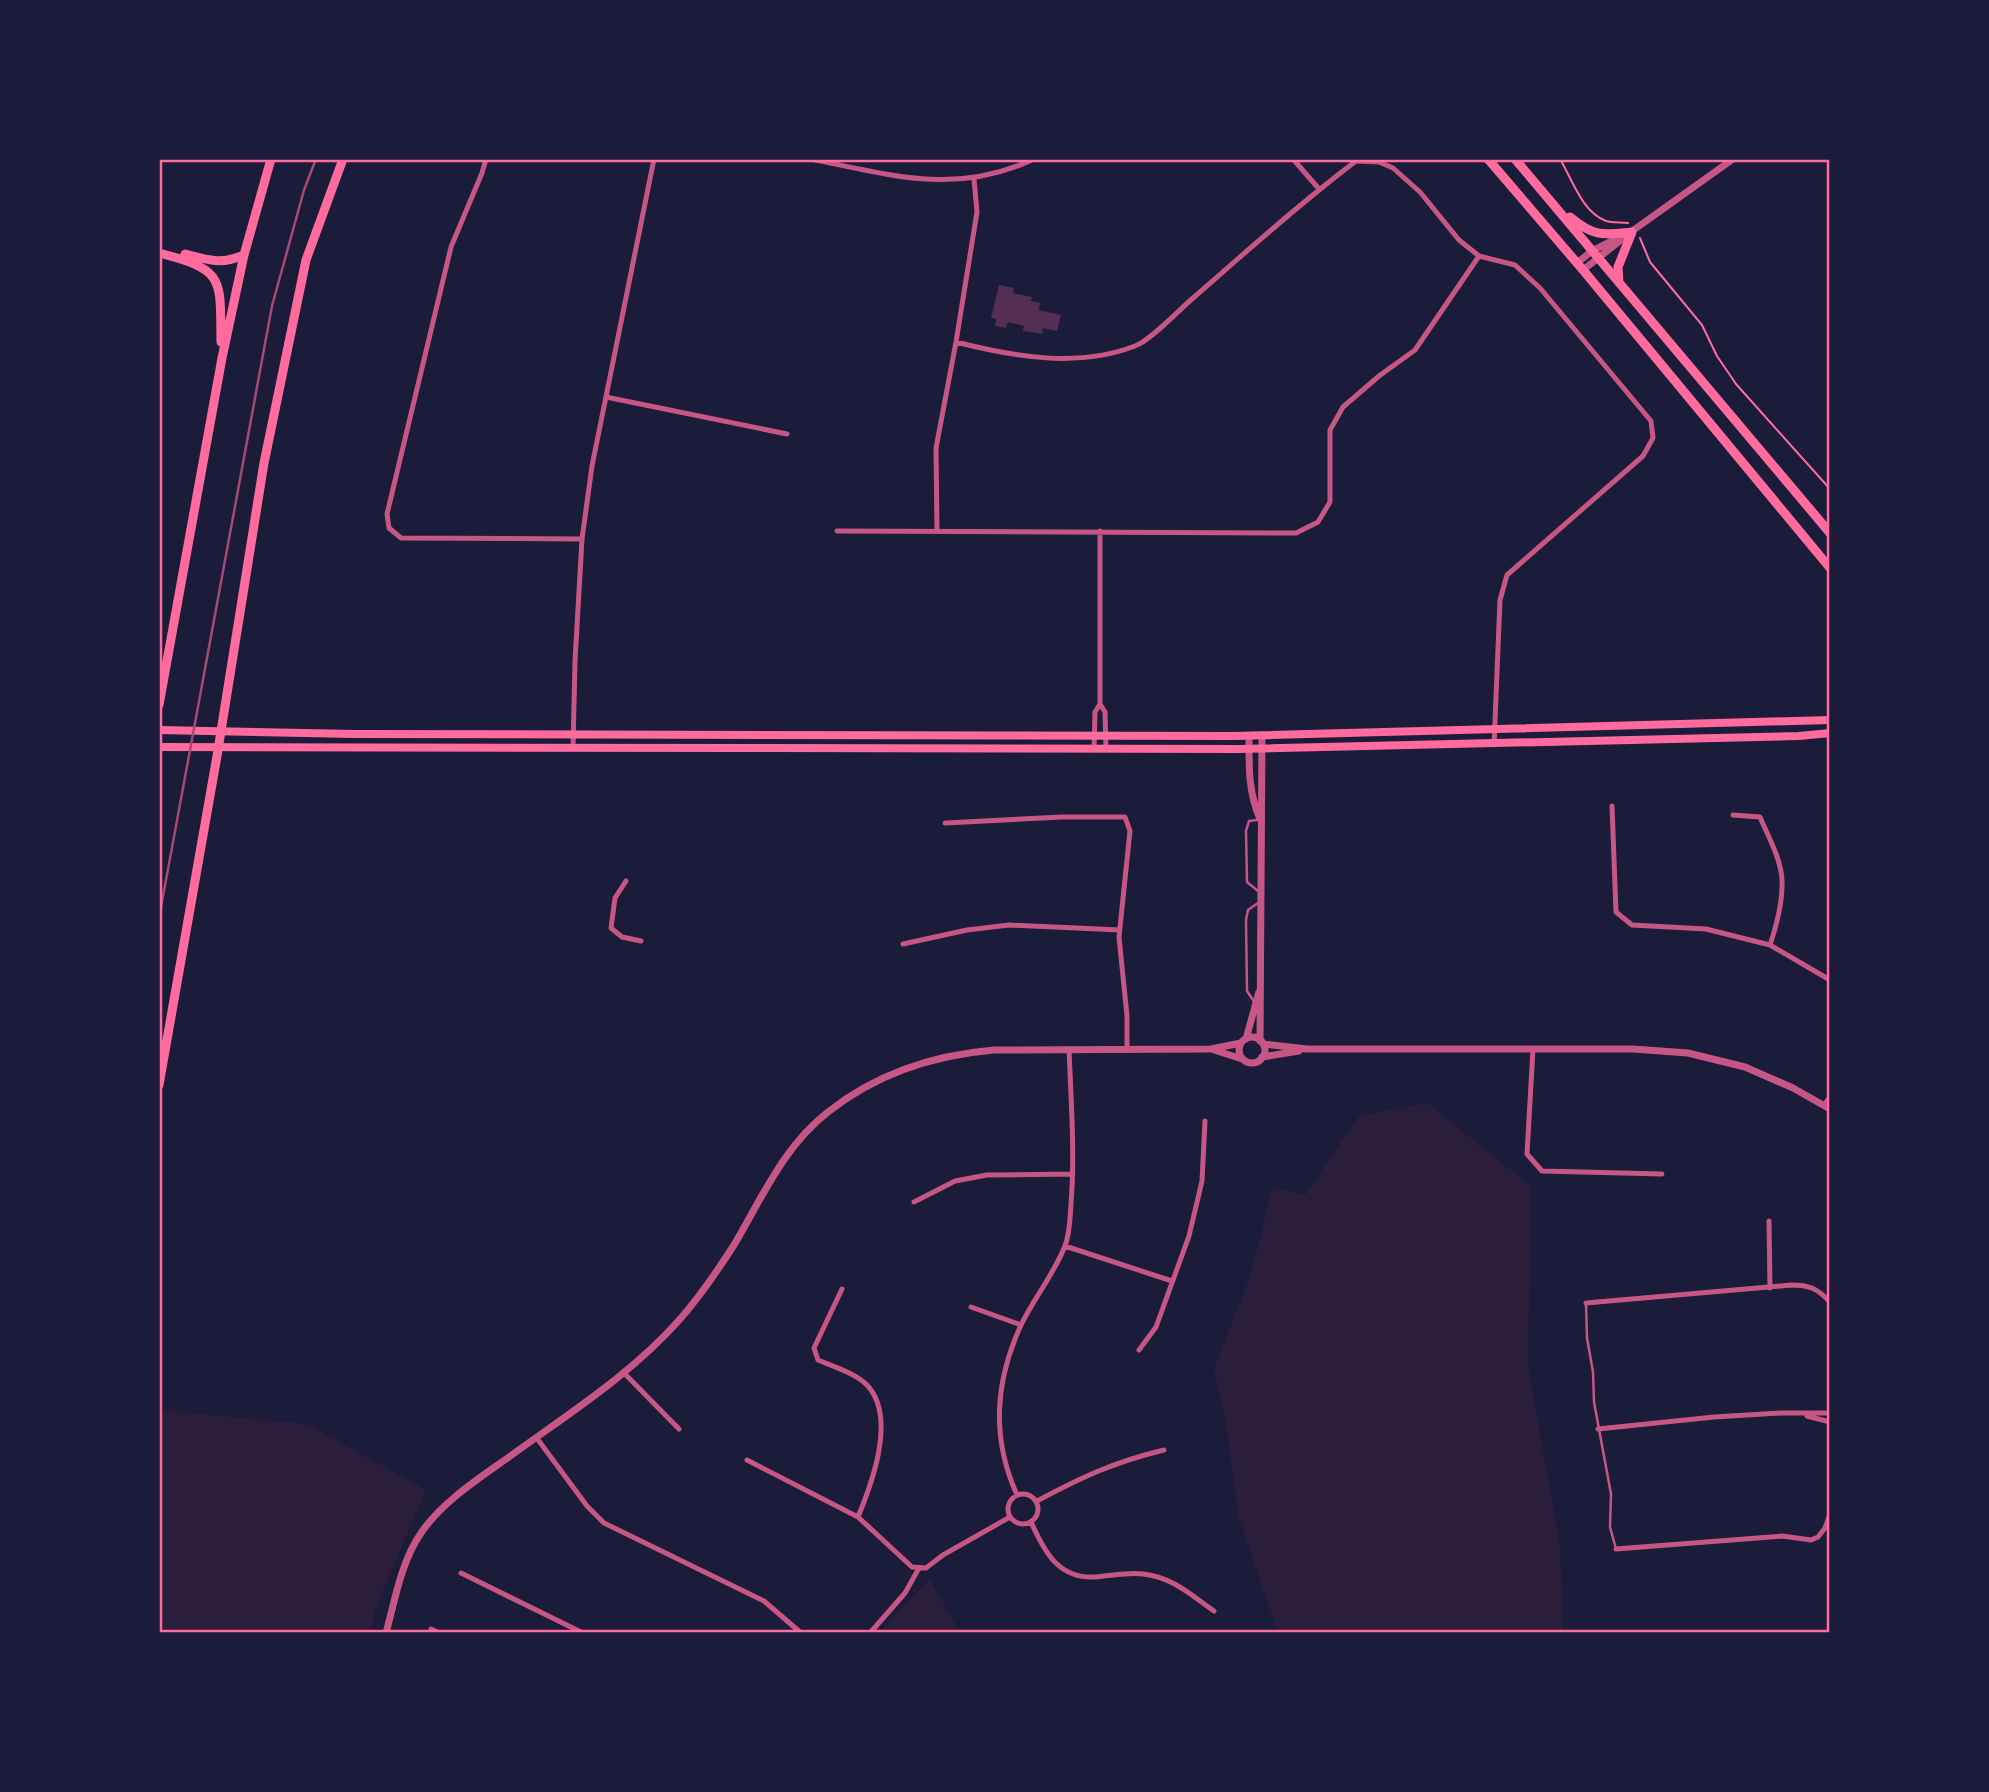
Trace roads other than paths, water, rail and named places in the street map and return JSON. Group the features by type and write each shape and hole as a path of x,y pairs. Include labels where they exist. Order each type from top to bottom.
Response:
{"highway":[{"path":"159,705 222,358 244,255 271,159"},
{"path":"159,1086 219,743 264,463 306,260 343,159"},
{"path":"1488,159 1830,568"},
{"path":"1515,159 1830,533"},
{"path":"1551,201 1585,230 1597,235 1633,230 1618,267 1619,283"},
{"path":"159,251 217,262 226,262 244,255"},
{"path":"159,251 200,265 216,282 222,298 222,358"}],"main road":[{"path":"159,730 573,735 1262,736 1830,720"},
{"path":"1749,723 1749,738"},
{"path":"1685,725 1685,739"},
{"path":"159,747 1262,749 1749,738 1830,733"}],"street":[{"path":"486,159 451,247 387,514 389,528 401,538 582,539"},
{"path":"573,748 582,539 592,466 654,159"},
{"path":"811,159 928,181 974,179 1016,168 1034,159"},
{"path":"1293,159 1319,189"},
{"path":"1580,267 1733,159"},
{"path":"956,342 998,353 1049,358 1096,358 1139,345 1356,160 1379,162 1393,168 1420,192 1459,240 1479,256 1515,265 1540,288 1651,421 1653,438 1643,456 1507,575 1500,600 1494,745"},
{"path":"937,531 936,448 977,212 974,179"},
{"path":"837,531 1296,533 1318,522 1330,502 1330,430 1343,407 1415,350 1479,256"},
{"path":"606,397 786,434"},
{"path":"1100,531 1100,704 1105,712 1106,749"},
{"path":"1094,749 1095,712 1100,704"},
{"path":"1249,736 1249,782 1253,804 1260,820"},
{"path":"1262,736 1262,1058"},
{"path":"1612,806 1616,912 1632,925 1706,929 1770,945 1830,980"},
{"path":"1733,815 1760,817 1772,844 1782,878 1779,917 1770,945"},
{"path":"945,823 1125,817 1130,831 1121,930 1127,1049"},
{"path":"626,881 615,898 611,928 622,937 641,941"},
{"path":"903,944 967,930 1009,925 1121,930"},
{"path":"1243,1059 1239,1049 1251,1024 1261,988"},
{"path":"386,1633 409,1555 425,1528 452,1500 624,1373 681,1318 709,1284 787,1155 818,1120 840,1103 890,1075 945,1057 994,1050 1211,1049 1253,1038 1261,1042 1307,1049 1633,1049 1688,1053 1745,1067 1827,1107 1830,1097"},
{"path":"1017,1494 1003,1459 998,1416 1004,1370 1021,1325 1065,1246 1073,1174 1069,1049"},
{"path":"1211,1049 1255,1062 1262,1058 1307,1049"},
{"path":"1533,1049 1527,1154 1542,1171 1662,1174"},
{"path":"1139,1350 1156,1327 1189,1236 1202,1181 1205,1121"},
{"path":"914,1202 955,1181 987,1175 1073,1174"},
{"path":"1769,1221 1770,1288"},
{"path":"1065,1246 1172,1282"},
{"path":"1586,1303 1808,1285 1818,1289 1830,1302"},
{"path":"842,1289 814,1348 818,1360 867,1385 877,1403 880,1427 878,1461 858,1517"},
{"path":"971,1307 1021,1325"},
{"path":"624,1373 679,1429"},
{"path":"1598,1429 1714,1417 1830,1413"},
{"path":"1801,1414 1830,1422"},
{"path":"536,1437 587,1506 604,1523 764,1601 801,1633"},
{"path":"1037,1501 1094,1471 1164,1450"},
{"path":"747,1460 858,1517 912,1567 926,1568 943,1555 1010,1517"},
{"path":"1017,1494 1030,1494 1037,1501 1038,1514 1031,1522 1020,1524 1010,1517 1008,1504 1017,1494"},
{"path":"1616,1549 1782,1535 1811,1540 1818,1537 1825,1528 1830,1514"},
{"path":"1031,1522 1056,1566 1072,1574 1093,1577 1118,1573 1144,1574 1173,1582 1214,1611"},
{"path":"870,1633 905,1593 919,1567"},
{"path":"461,1573 583,1633"},
{"path":"431,1629 439,1633"}],"lane":[{"path":"1255,1003 1247,991 1246,916 1251,905 1261,897 1247,882 1246,831 1249,821 1260,820"},
{"path":"1586,1303 1594,1402 1611,1494 1610,1527 1616,1549"}],"railway":[{"path":"159,918 272,306 304,190 316,159"}]}
